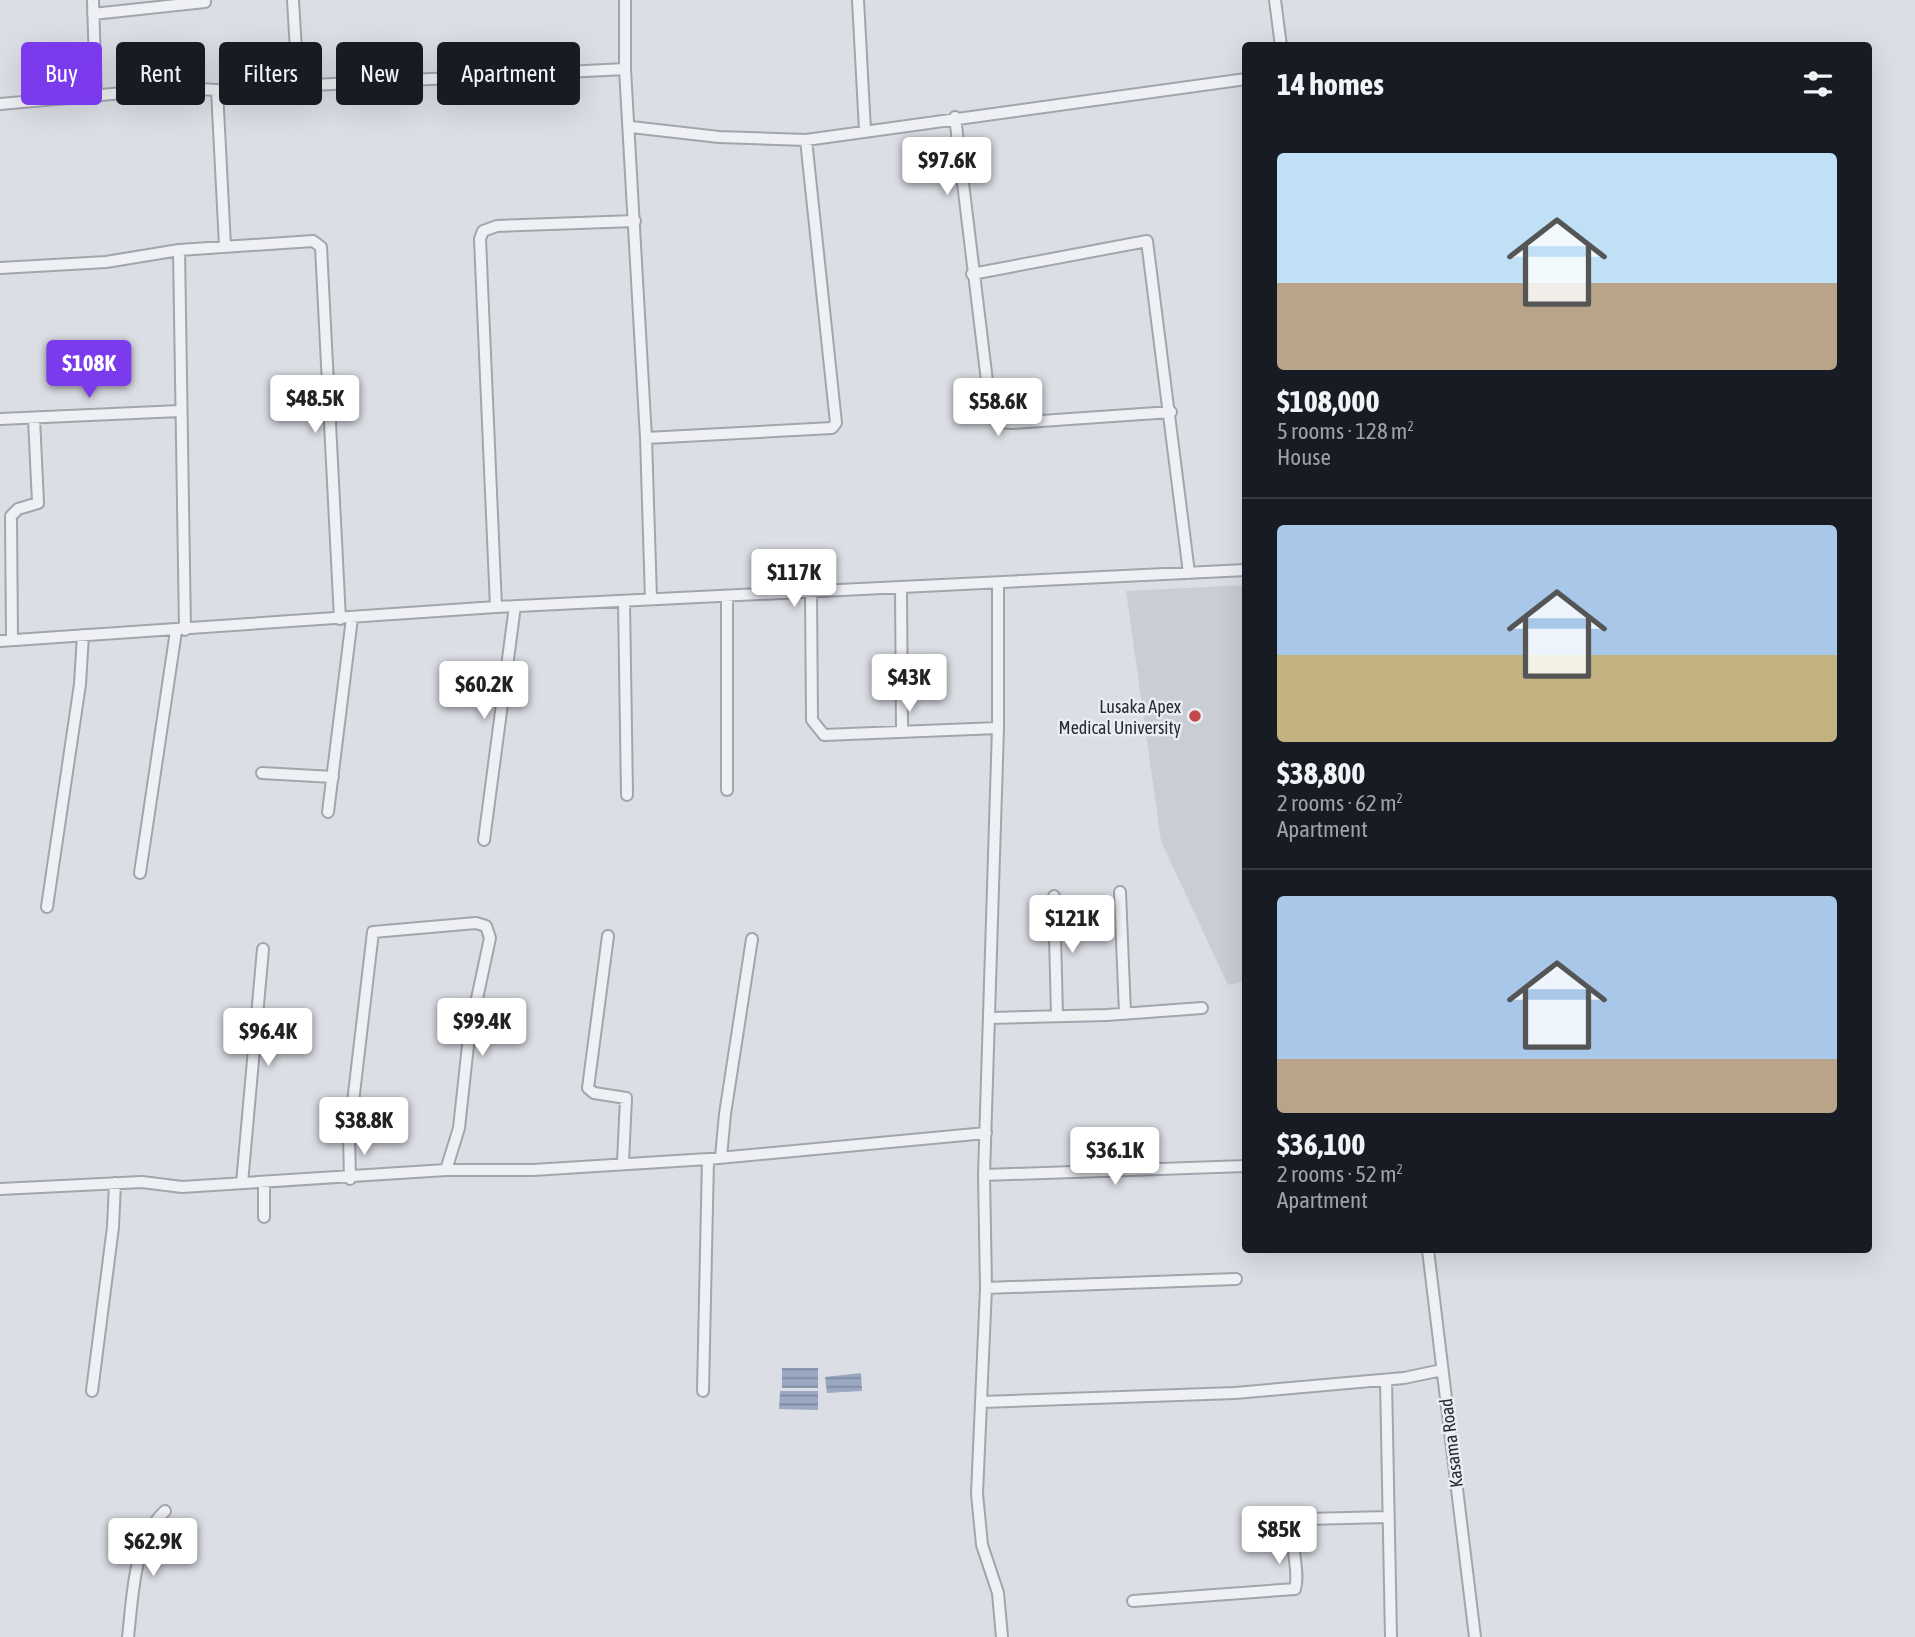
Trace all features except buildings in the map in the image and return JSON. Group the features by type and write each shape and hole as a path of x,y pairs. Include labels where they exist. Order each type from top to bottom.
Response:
{"street":[{"path":"93,0 94,42"},
{"path":"293,0 295,42"},
{"path":"625,0 625,69 631,127 646,438 650,599"},
{"path":"858,0 865,130"},
{"path":"1275,0 1280,42"},
{"path":"93,14 205,2"},
{"path":"322,84 625,69"},
{"path":"631,127 719,137 806,140 955,117 1242,80"},
{"path":"102,96 179,88 217,90 225,246"},
{"path":"0,104 21,102"},
{"path":"955,117 991,414 999,422 1171,412"},
{"path":"646,438 832,428 836,423 806,140"},
{"path":"496,607 480,239 483,231 497,226 635,222"},
{"path":"0,268 106,262 179,250 225,246 313,242 321,247 340,619"},
{"path":"972,274 1147,242 1171,412 1189,573"},
{"path":"140,873 181,630 179,250"},
{"path":"0,419 180,411"},
{"path":"12,640 11,516 18,509 38,503 34,418"},
{"path":"0,641 496,607 1242,570"},
{"path":"998,584 998,728 984,1175 986,1288 978,1522 998,1593 1002,1637"},
{"path":"901,588 902,730"},
{"path":"811,592 812,720 824,735 830,737 902,730 998,728"},
{"path":"727,596 727,790"},
{"path":"624,601 627,795"},
{"path":"484,840 515,606"},
{"path":"328,812 352,618"},
{"path":"47,906 80,684 83,635"},
{"path":"262,774 333,777"},
{"path":"1120,892 1125,1013"},
{"path":"1054,896 1057,1014"},
{"path":"350,1179 349,1136 373,932 476,923 486,926 489,938 469,1036 459,1128 446,1170"},
{"path":"608,936 587,1088 594,1093 626,1098 623,1162"},
{"path":"721,1157 724,1114 752,939"},
{"path":"242,1183 263,949"},
{"path":"990,1018 1202,1008"},
{"path":"0,1189 142,1182 182,1187 350,1179 446,1170 533,1170 623,1162 708,1159 986,1133"},
{"path":"703,1391 708,1159"},
{"path":"984,1175 1242,1166"},
{"path":"264,1182 264,1217"},
{"path":"92,1391 113,1227 115,1183"},
{"name":"Kasama Road","path":"1428,1253 1475,1637"},
{"path":"986,1288 1236,1279"},
{"path":"981,1402 1223,1394 1386,1380 1442,1370"},
{"path":"1386,1380 1391,1637"},
{"path":"128,1637 142,1547 152,1524 165,1511"},
{"path":"1133,1601 1295,1589 1293,1536 1300,1523 1307,1519 1387,1517"}],"shaded area":[{"name":"Lusaka Apex Medical University","path":"1242,585 1242,982 1228,985 1161,841 1126,591"}],"water":[{"path":"782,1368 818,1368 818,1388 782,1388"},
{"path":"861,1373 862,1391 827,1393 825,1377"},
{"path":"780,1391 818,1391 818,1410 779,1409"}],"place":[{"name":"Lusaka Apex Medical University","path":"1195,716"}]}
